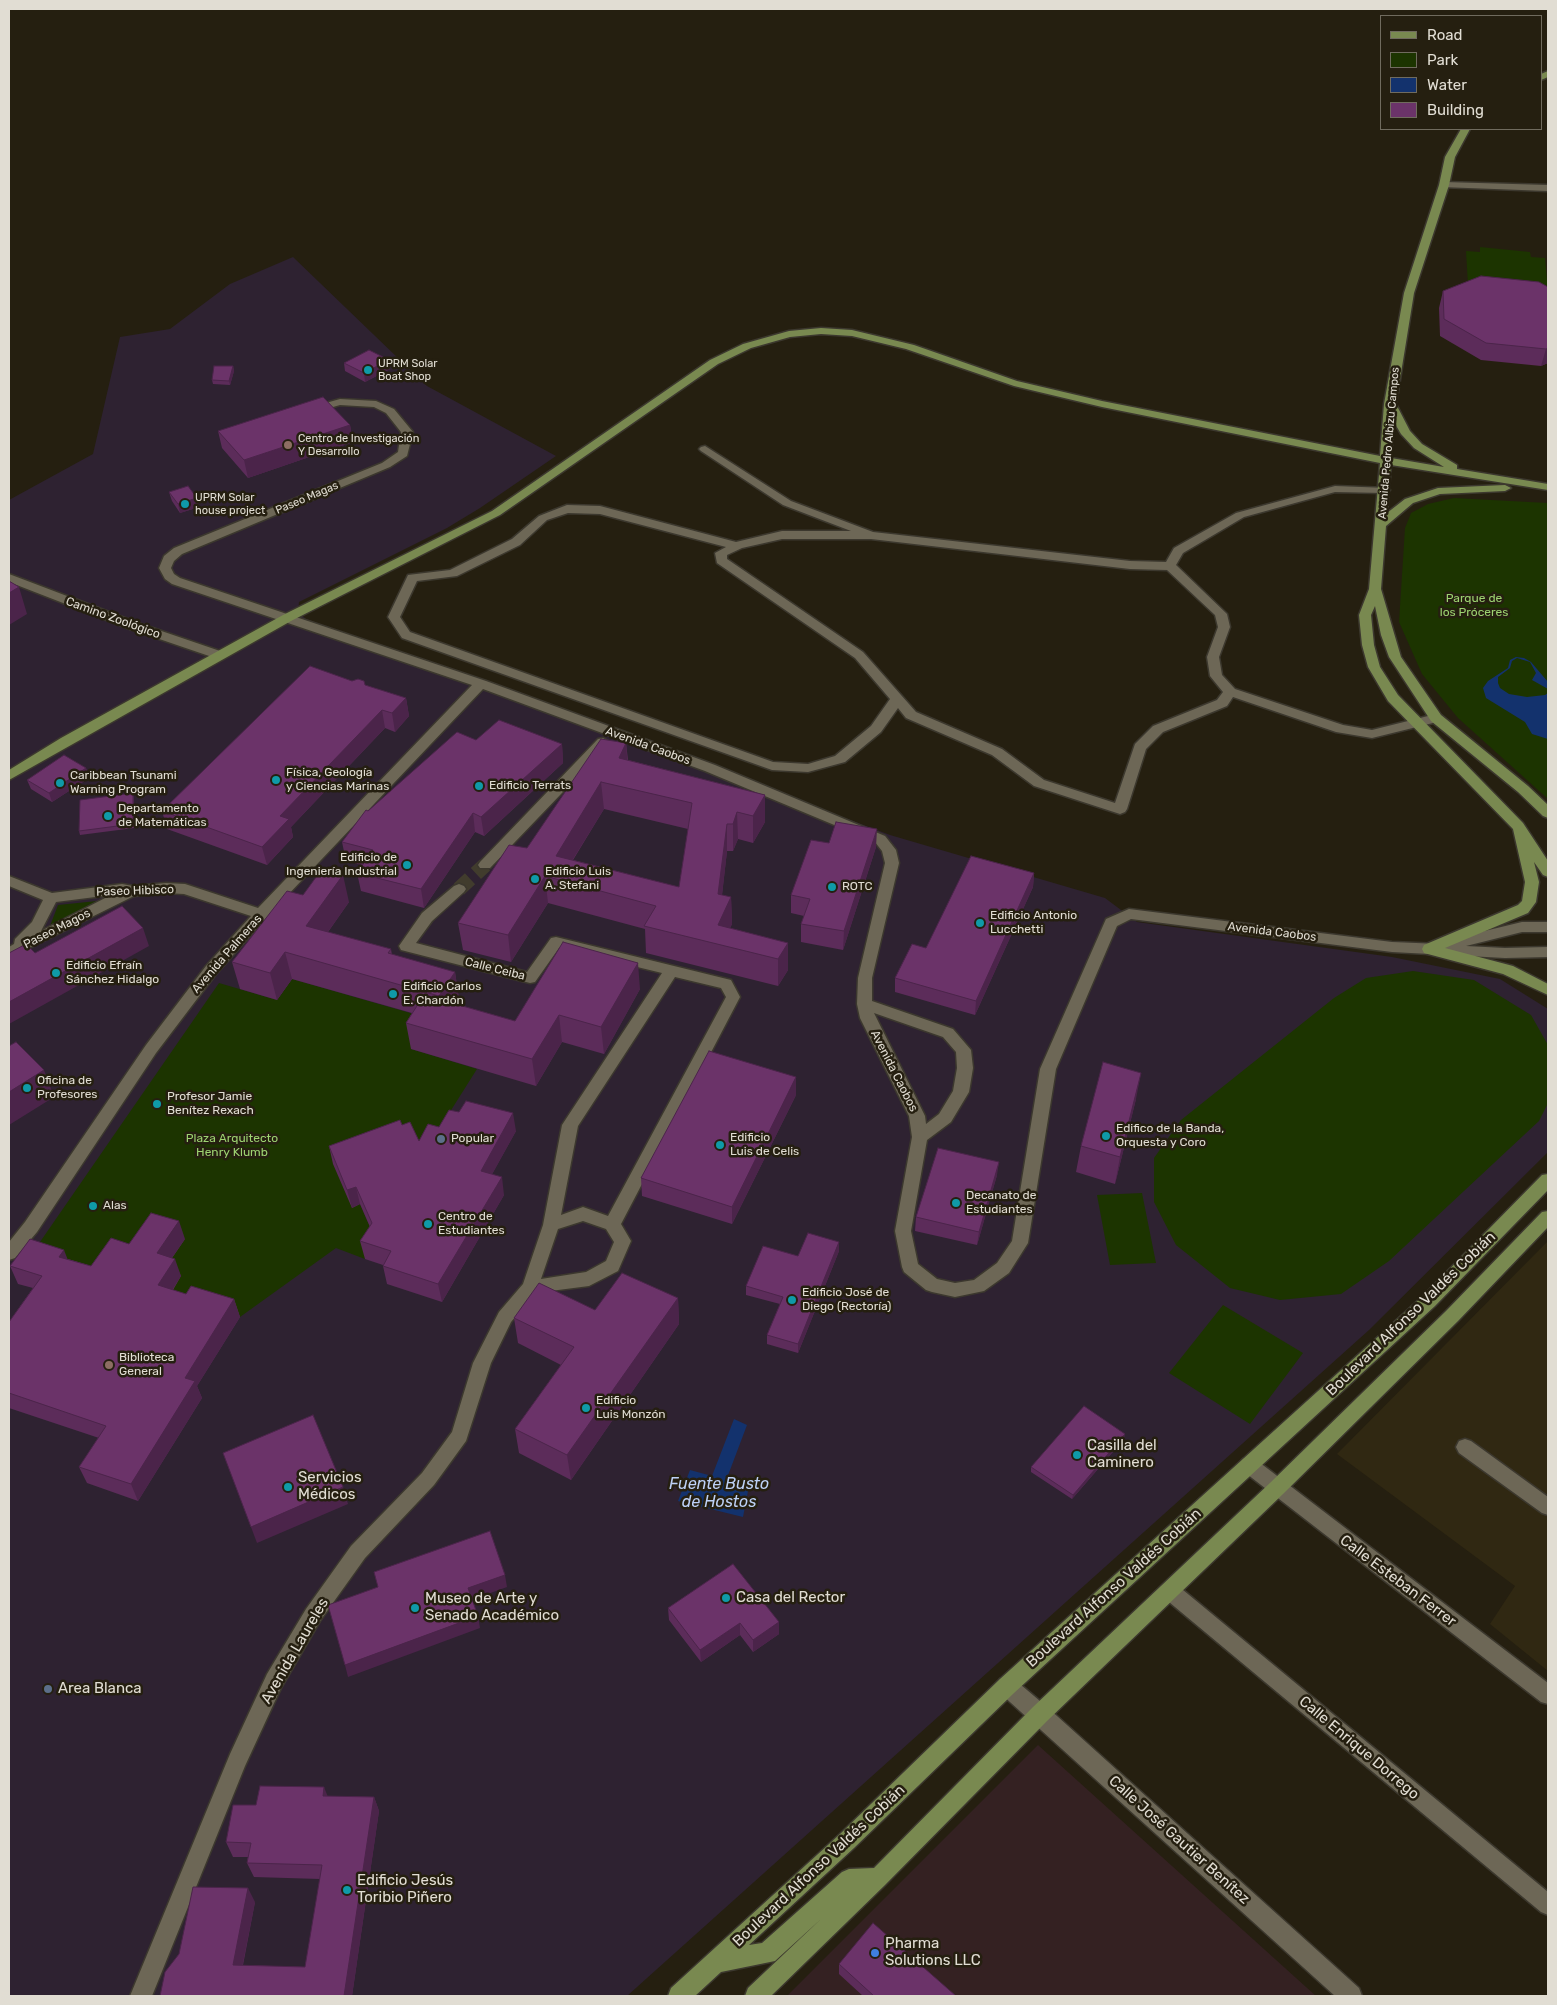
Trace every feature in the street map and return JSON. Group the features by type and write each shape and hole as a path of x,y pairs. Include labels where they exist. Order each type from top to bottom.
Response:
{"main road":[{"name":"Avenida Pedro Albizu Campos","path":"1464,130 1450,158 1444,185 1409,293 1398,351 1390,404 1387,462 1375,588 1365,615 1368,646 1374,667 1394,698 1415,722 1475,780 1518,826 1548,872"},
{"path":"9,776 66,740 287,618 496,513 714,362 747,346 789,334 821,331 852,332 910,347 1023,385 1102,404 1387,462 1548,488"},
{"path":"1390,404 1405,432 1418,446 1436,458 1468,474"},
{"path":"1381,524 1409,501 1438,491 1472,488 1548,488"},
{"name":"Avenida Pedro Albizu Campos","path":"1375,588 1384,615 1387,635 1395,657 1436,718 1523,789 1548,813"},
{"path":"1429,949 1523,909 1530,902 1532,882 1518,826"},
{"path":"1429,949 1508,970 1548,990"},
{"name":"Boulevard Alfonso Valdés Cobián","path":"679,1996 847,1841 1007,1686 1429,1301 1548,1180"},
{"name":"Boulevard Alfonso Valdés Cobián","path":"756,1996 878,1878 1040,1714 1277,1488 1452,1316 1548,1218"},
{"path":"716,1962 767,1953 849,1879 878,1878"}],"street":[{"path":"1444,185 1548,188"},
{"name":"Paseo Magas","path":"287,618 176,581 169,576 165,568 168,560 178,551 386,465 403,454 407,432 390,411 376,404 340,402 304,412"},
{"path":"705,449 787,503 872,535"},
{"path":"1170,566 1178,551 1240,516 1334,489 1384,490"},
{"path":"737,546 600,510 568,509 544,518 516,542 453,573 412,578 394,618 406,635 772,766 808,768 840,759 876,729 897,699"},
{"path":"1230,692 1222,703 1158,729 1140,747 1120,809 1039,783 997,752 911,715 860,655 721,560 721,553 737,546 782,535 872,535 1130,566 1170,566 1222,614 1224,628 1213,658 1216,676 1230,692 1341,729 1372,734 1436,718"},
{"name":"Camino Zoológico","path":"9,578 126,623 219,655"},
{"name":"Avenida Caobos","path":"287,618 482,684 612,732 771,792 880,838 890,850 892,863 865,978 866,1004 868,1018 917,1116 920,1137 903,1231 910,1267 932,1286 954,1290 978,1286 1003,1268 1020,1243 1048,1069 1111,923 1129,914 1392,947 1505,953 1548,952"},
{"name":"Avenida Palmeras","path":"9,1253 31,1227 151,1049 211,970 261,914 482,684"},
{"path":"485,865 612,732"},
{"name":"Paseo Hibisco","path":"9,881 51,898 122,889 133,891 166,888 185,889 261,914"},
{"name":"Calle Ceiba","path":"459,889 427,918 406,946 530,978 556,942 726,984 734,997 612,1224"},
{"name":"Paseo Magos","path":"9,953 133,891"},
{"name":"Paseo Magos","path":"9,953 38,925 51,898"},
{"name":"Avenida Caobos","path":"1429,949 1522,927 1548,927"},
{"path":"551,1225 583,1214 612,1224 623,1241 612,1266 589,1280 530,1287 551,1225 570,1126 672,970"},
{"path":"866,1004 948,1034 963,1050 966,1068 961,1092 945,1118 920,1137"},
{"name":"Avenida Laureles","path":"140,1996 237,1761 274,1682 313,1614 358,1552 428,1479 460,1435 482,1363 505,1317 530,1287"},
{"path":"1465,1447 1548,1507"},
{"name":"Calle Esteban Ferrer","path":"1249,1465 1548,1695"},
{"name":"Calle Enrique Dorrego","path":"1170,1591 1548,1905"},
{"name":"Calle José Gautier Benítez","path":"1007,1686 1350,1996"}],"shaded area":[{"path":"293,257 427,386 556,456 480,508 447,528 299,602 298,612 306,619 485,681 890,835 1105,898 1137,922 1392,957 1500,979 1548,1009 1548,1152 1369,1330 627,1996 9,1996 9,500 93,454 120,337 170,329 230,284"},
{"path":"1548,1241 1548,1671 1490,1624 1515,1586 1337,1454"},
{"path":"1038,1745 1316,1996 787,1996"}],"green space":[{"path":"1480,247 1530,252 1531,257 1545,258 1548,292 1468,285 1466,251 1480,252"},
{"name":"Parque de los Próceres","path":"1454,498 1548,503 1548,799 1458,718 1422,674 1399,622 1405,528 1411,513 1428,504"},
{"path":"97,901 50,926 58,905"},
{"path":"1413,971 1474,980 1531,1015 1548,1045 1548,1103 1539,1121 1389,1261 1341,1294 1280,1300 1230,1288 1176,1245 1154,1202 1154,1158 1181,1120 1334,998 1366,978"},
{"name":"Plaza Arquitecto Henry Klumb","path":"292,979 431,1019 411,1049 477,1069 431,1142 360,1204 376,1241 365,1259 336,1248 240,1317 98,1284 31,1255 219,983 277,1000"},
{"path":"1142,1193 1156,1263 1110,1265 1097,1195"},
{"path":"1223,1305 1303,1353 1250,1424 1169,1373"}],"water":[{"path":"1516,657 1524,658 1531,662 1548,682 1548,689 1532,680 1536,673 1530,662 1517,658 1512,661 1510,668 1498,677 1498,683 1500,688 1509,694 1527,697 1548,693 1548,739 1532,734 1525,722 1486,698 1483,688 1488,681 1508,668 1510,660"},
{"name":"Fuente Busto de Hostos","path":"734,1419 747,1425 727,1478 749,1486 743,1517 678,1501 690,1470 712,1476"}],"building":[{"path":"1481,276 1539,282 1548,287 1548,348 1486,343 1444,319 1443,291"},
{"path":"369,350 389,360 364,373 344,363"},
{"path":"214,366 233,366 229,381 212,380"},
{"path":"323,397 350,425 244,460 218,431"},
{"path":"188,486 197,498 178,504 169,492"},
{"path":"9,581 19,587 9,593"},
{"name":"Física, Geología y Ciencias Marinas","path":"310,666 352,681 358,679 364,681 365,685 406,698 392,713 382,710 280,816 289,819 262,847 162,811"},
{"path":"499,720 562,744 481,817 473,813 421,889 357,873 373,850 342,842 366,810 368,811 457,732 476,740"},
{"path":"601,739 626,743 619,758 765,795 753,816 737,812 733,824 727,824 718,894 731,897 718,925 788,943 778,959 644,926 656,906 545,876 508,935 458,923 509,845 527,848","holes":["601,782 692,803 679,887 556,856"]},
{"path":"64,755 86,768 49,793 27,780"},
{"name":"Departamento de Matemáticas","path":"133,793 133,824 79,831 80,800"},
{"name":"ROTC","path":"836,822 877,829 844,931 801,924 810,899 791,895 811,840 829,843"},
{"name":"Edificio Antonio Lucchetti","path":"971,856 1034,873 976,1001 895,978 912,944 926,948"},
{"path":"322,869 343,875 306,926 391,949 388,953 455,972 439,996 285,952 270,973 232,962 287,891 303,895"},
{"path":"122,906 143,928 9,1002 9,953 26,944 35,953"},
{"path":"563,942 638,963 601,1027 559,1015 532,1059 406,1023 424,995 515,1021"},
{"path":"16,1042 44,1070 9,1092 9,1046"},
{"name":"Edificio Luis de Celis","path":"709,1051 796,1077 732,1207 641,1178"},
{"name":"Edifico de la Banda, Orquesta y Coro","path":"1103,1062 1141,1073 1120,1157 1081,1146"},
{"name":"Centro de Estudiantes","path":"466,1101 513,1113 481,1171 502,1177 438,1284 383,1266 391,1251 360,1241 372,1223 356,1187 347,1190 329,1146 400,1120 402,1125 410,1122 419,1141 428,1124 439,1127 449,1110 459,1112"},
{"name":"Decanato de Estudiantes","path":"938,1148 999,1162 979,1232 916,1217"},
{"name":"Biblioteca General","path":"151,1213 179,1221 157,1253 175,1259 158,1285 186,1294 191,1286 234,1299 185,1378 195,1381 131,1484 79,1467 106,1426 9,1393 9,1322 42,1276 10,1266 30,1239 64,1250 59,1257 91,1266 111,1238 129,1244"},
{"name":"Edificio José de Diego (Rectoría)","path":"808,1233 839,1242 798,1344 767,1335 783,1297 746,1286 763,1246 798,1256"},
{"name":"Edificio Luis Monzón","path":"622,1273 678,1298 567,1455 515,1429 574,1347 514,1318 539,1283 595,1310"},
{"name":"Casilla del Caminero","path":"1084,1406 1125,1434 1073,1495 1031,1467"},
{"name":"Servicios Médicos","path":"313,1415 343,1487 251,1527 223,1453"},
{"name":"Museo de Arte y Senado Académico","path":"490,1531 505,1575 468,1588 478,1616 345,1665 328,1605 378,1587 374,1572"},
{"name":"Casa del Rector","path":"733,1564 779,1622 753,1640 740,1623 700,1650 668,1608"},
{"name":"Edificio Jesús Toribio Piñero","path":"260,1786 324,1787 323,1796 374,1797 344,1996 160,1996 165,1972 179,1954 193,1887 248,1888 233,1965 305,1967 322,1865 247,1863 251,1843 226,1842 233,1805 256,1805"},
{"name":"Pharma Solutions LLC","path":"873,1923 956,1996 874,1996 839,1964"}],"tunnel":[{"path":"459,889 485,865"}],"place":[{"name":"UPRM Solar Boat Shop","path":"368,370"},
{"name":"Centro de Investigación Y Desarrollo","path":"288,445"},
{"name":"UPRM Solar house project","path":"185,504"},
{"name":"Física, Geología y Ciencias Marinas","path":"276,780"},
{"name":"Caribbean Tsunami Warning Program","path":"60,783"},
{"name":"Edificio Terrats","path":"479,786"},
{"name":"Departamento de Matemáticas","path":"108,816"},
{"name":"Edificio de Ingeniería Industrial","path":"407,865"},
{"name":"Edificio Luis A. Stefani","path":"535,879"},
{"name":"ROTC","path":"832,887"},
{"name":"Edificio Antonio Lucchetti","path":"980,923"},
{"name":"Edificio Efraín Sánchez Hidalgo","path":"56,973"},
{"name":"Edificio Carlos E. Chardón","path":"393,994"},
{"name":"Oficina de Profesores","path":"27,1088"},
{"name":"Profesor Jamie Benítez Rexach","path":"157,1104"},
{"name":"Edifico de la Banda, Orquesta y Coro","path":"1106,1136"},
{"name":"Popular","path":"441,1139"},
{"name":"Edificio Luis de Celis","path":"720,1145"},
{"name":"Decanato de Estudiantes","path":"956,1203"},
{"name":"Alas","path":"93,1206"},
{"name":"Centro de Estudiantes","path":"428,1224"},
{"name":"Edificio José de Diego (Rectoría)","path":"792,1300"},
{"name":"Biblioteca General","path":"109,1365"},
{"name":"Edificio Luis Monzón","path":"586,1408"},
{"name":"Casilla del Caminero","path":"1077,1455"},
{"name":"Servicios Médicos","path":"288,1487"},
{"name":"Casa del Rector","path":"726,1598"},
{"name":"Museo de Arte y Senado Académico","path":"415,1608"},
{"name":"Area Blanca","path":"48,1689"},
{"name":"Edificio Jesús Toribio Piñero","path":"347,1890"},
{"name":"Pharma Solutions LLC","path":"875,1953"}]}
